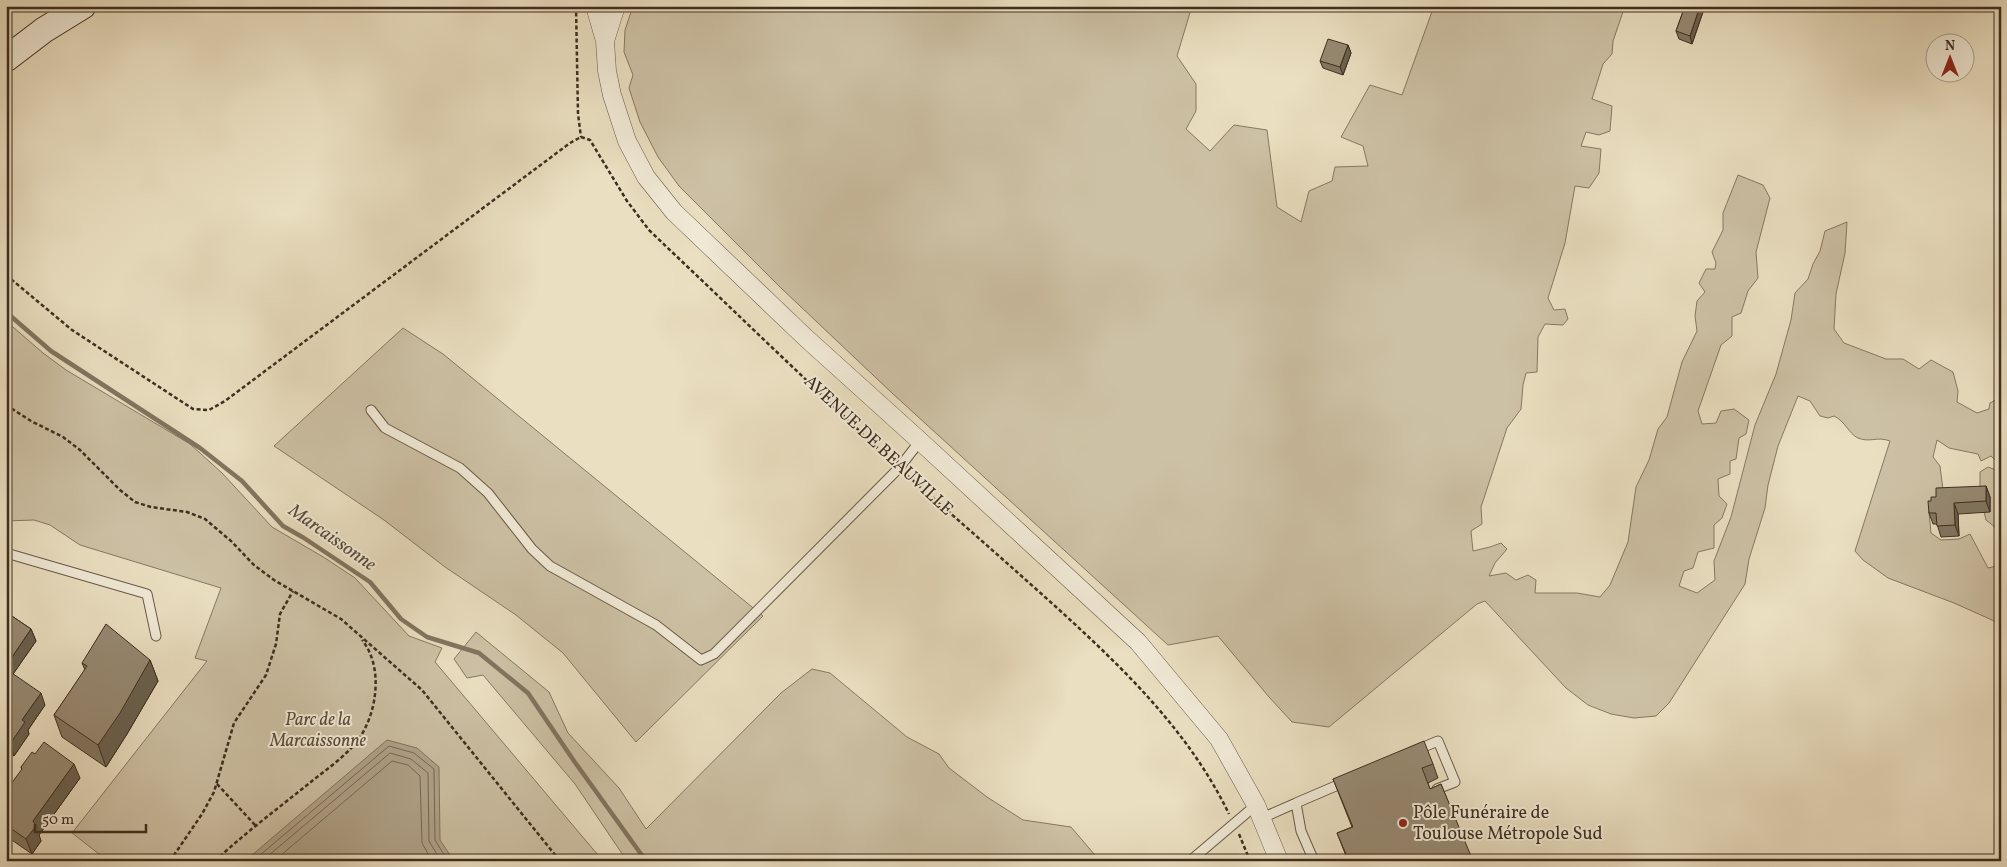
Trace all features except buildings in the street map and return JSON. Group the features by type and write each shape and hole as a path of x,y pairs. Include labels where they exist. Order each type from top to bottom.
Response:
{"main road":[{"path":"6,59 44,30 82,6"}],"street":[{"name":"AVENUE DE BEAUVILLE","path":"596,6 605,41 607,71 612,95 627,141 646,177 674,212 806,338 1138,642 1219,739 1259,811 1279,861"},
{"name":"AVENUE DE BEAUVILLE","path":"605,41 616,6"}],"lane":[{"path":"371,410 385,428 460,468 488,493 532,549 550,566 656,625 702,660 714,654 899,468 920,441"},
{"path":"6,553 147,594 156,636"},
{"path":"1402,756 1438,741 1455,782 1437,789"},
{"path":"1190,861 1234,824 1259,811 1296,804 1358,776"},
{"path":"1296,804 1301,831 1314,861"}],"path":[{"path":"6,275 72,330 130,369 193,409 209,410 225,401 570,143 581,137 578,106 576,6"},
{"name":"AVENUE DE BEAUVILLE","path":"581,137 590,140 627,201 649,230 899,468 1036,589 1136,682 1165,716 1223,802 1250,861"},
{"path":"6,405 31,421 63,437 80,450 120,490 135,502 151,507 187,512 205,519 263,572 341,619 422,690 560,861"},
{"path":"170,861 202,814 217,784 234,723 266,674 276,644 280,614 293,591"},
{"path":"215,861 346,752 364,731 374,700 374,675 370,653 358,634"},
{"path":"217,784 256,826"}],"green space":[{"path":"633,6 1192,6 1177,56 1196,84 1196,111 1186,129 1210,151 1234,125 1267,130 1277,207 1301,222 1309,191 1332,181 1335,167 1368,166 1363,146 1341,137 1370,85 1402,95 1434,6 1625,6 1613,41 1612,54 1603,64 1592,99 1612,106 1610,131 1599,135 1586,132 1581,146 1601,149 1599,173 1589,188 1575,186 1565,243 1548,298 1554,310 1565,309 1568,319 1563,325 1545,324 1538,337 1537,372 1526,373 1521,409 1507,428 1481,507 1482,524 1471,531 1473,551 1501,543 1507,549 1495,563 1489,576 1506,573 1516,580 1528,575 1536,580 1535,593 1577,593 1600,597 1610,585 1628,542 1636,487 1649,460 1658,429 1667,417 1682,362 1697,331 1695,316 1697,301 1705,292 1699,283 1706,269 1715,269 1716,263 1712,252 1723,230 1723,213 1738,175 1763,185 1770,198 1756,252 1758,278 1748,291 1741,313 1732,317 1732,336 1721,345 1698,411 1702,424 1716,423 1721,411 1734,409 1749,420 1746,434 1739,438 1736,459 1730,461 1730,474 1718,479 1719,496 1727,504 1722,518 1714,525 1714,548 1698,552 1693,568 1684,571 1679,586 1697,593 1715,580 1714,561 1731,517 1755,425 1776,374 1791,320 1795,293 1808,279 1820,251 1825,231 1847,222 1845,253 1836,294 1834,329 1844,343 1886,359 1903,359 1919,369 1931,360 1953,372 1958,391 1957,402 1977,413 1989,409 1990,403 2001,397 2001,466 1991,456 1981,461 1978,454 1949,448 1937,440 1933,457 1940,466 1943,490 1929,512 1931,533 1941,540 1959,539 1970,534 1988,568 2001,565 2001,624 1954,603 1888,578 1863,560 1855,551 1890,441 1858,438 1838,418 1834,416 1828,418 1820,416 1810,401 1798,396 1778,446 1768,485 1765,508 1749,559 1745,584 1669,703 1656,716 1634,718 1611,714 1588,705 1566,688 1485,601 1477,604 1329,727 1292,722 1218,636 1168,645 892,393 781,288 679,186 658,157 640,122 629,88 633,75 624,52 625,30"},
{"name":"Parc de la Marcaissonne","path":"6,321 66,370 190,444 222,473 272,527 355,578 409,636 442,648 435,662 603,861 108,861 72,833 207,661 195,658 221,588 80,545 50,525 34,520 6,521 6,443 8,440 6,439"},
{"path":"403,328 443,354 763,616 636,742 563,653 516,615 445,567 384,520 274,446"},
{"path":"1988,467 1996,470 2001,482 2001,532 1986,520 1980,495 1980,472"},
{"path":"476,632 549,692 568,733 619,788 646,829 781,693 812,669 830,673 907,737 939,754 949,768 987,797 1023,820 1071,827 1100,861 627,861 575,784 483,675 467,678 454,659"}],"water":[{"path":"387,740 417,748 439,767 440,840 454,861 245,861"}],"waterway":[{"name":"Marcaissonne","path":"6,312 51,351 200,448 242,481 283,526 370,582 401,619 427,637 479,653 528,693 646,861"}],"place":[{"name":"Pôle Funéraire de Toulouse Métropole Sud","path":"1403,823"}]}
